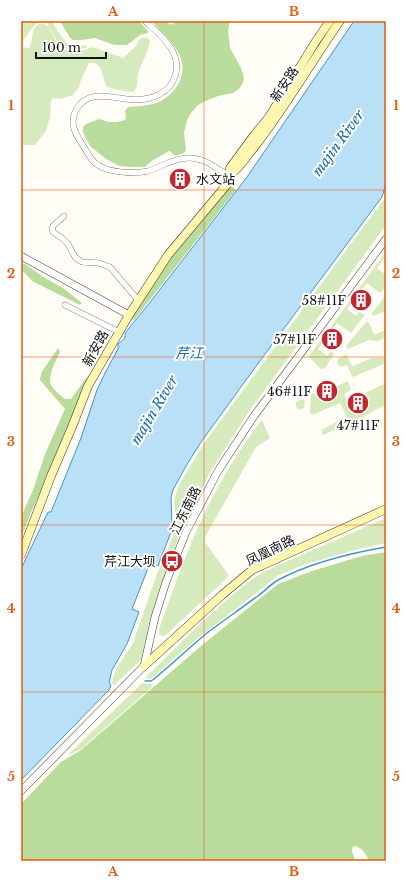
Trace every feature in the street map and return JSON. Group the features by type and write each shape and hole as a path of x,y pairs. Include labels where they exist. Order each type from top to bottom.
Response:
{"main road":[{"name":"新安路","path":"21,555 51,476 88,386 119,332 168,255 229,182 230,168 269,117 316,40 330,21"},
{"name":"新安路","path":"229,176 234,172 270,127 340,21"},
{"name":"凤凰南路","path":"144,666 222,595 252,570 386,509"}],"street":[{"path":"145,21 170,46 176,58 177,70 174,80 162,93 151,99 137,100 105,96 89,98 78,107 75,112 73,121 74,130 91,160 104,169 124,172 147,171 179,159 193,158 205,161 229,176"},
{"path":"64,216 53,226 52,229 53,232 68,244 75,257 82,262 99,263 110,267 138,300"},
{"name":"江东南路","path":"144,666 155,617 166,582 186,532 218,471 254,416 386,239"},
{"path":"21,256 129,315"},
{"path":"65,304 119,332"},
{"path":"21,791 144,666"}],"green space":[{"path":"21,21 42,21 33,27 21,42"},
{"path":"43,21 52,21 62,38 70,45 76,47 87,45 87,47 74,50 64,48 58,42 47,23"},
{"path":"60,21 139,21 148,33 140,35 127,45 114,45 95,38 73,40 70,38"},
{"path":"152,21 165,21 168,24 171,24 177,21 230,21 228,31 230,48 241,68 244,77 243,83 239,89 233,93 218,96 203,102 191,113 187,120 184,133 186,150 184,153 175,156 169,151 150,162 145,167 119,166 106,159 90,146 83,132 83,127 86,124 99,119 108,122 125,120 125,111 128,107 145,106 157,103 173,92 177,86 182,73 183,66 181,59 172,43"},
{"path":"42,23 49,27 60,49 73,51 85,50 93,47 123,58 142,38 148,38 150,41 138,74 137,85 134,92 107,87 98,65 95,63 89,63 79,87 73,95 60,99 54,98 51,100 50,117 46,131 35,145 21,145 21,47 29,48 34,29"},
{"path":"230,186 234,188 235,191 134,320 132,319 173,253"},
{"path":"386,200 386,225 249,411 209,474 180,533 165,574 150,623 141,660 114,685 112,684 113,677 118,666 133,643 157,574 176,529 174,501 179,485 205,442 361,230 383,201"},
{"path":"386,252 386,256 377,268 386,275 386,286 381,293 367,283 347,309 356,316 359,312 364,314 364,316 351,333 337,323 318,349 327,356 330,352 334,354 325,368 321,369 309,356"},
{"path":"21,263 63,288 82,303 80,305 32,281 21,270"},
{"path":"386,295 386,311 373,316 372,313"},
{"path":"366,322 368,322 374,334 386,330 386,337 378,341 369,340 348,349 346,346"},
{"path":"58,348 60,352 52,368 50,377 51,385 54,389 65,399 71,399 86,378 88,378 88,381 53,466 21,537 21,517 33,490 45,454 65,409 40,380 41,373"},
{"path":"346,354 352,366 374,358 386,357 386,363 353,377 347,365 340,367 337,362 338,359"},
{"path":"348,381 351,390 344,394 350,409 354,413 368,408 368,400 365,393 386,383 386,405 360,419 323,435 321,430 347,417 340,403 312,415 310,412 311,395 313,393 317,397 328,400 337,396 337,386"},
{"path":"301,400 305,401 304,408 298,410 296,402"},
{"path":"262,420 270,438 256,447 205,537 205,542 229,576 166,635 162,636 159,634 159,630 162,620 198,528 232,463 250,435"},
{"path":"386,518 386,543 306,564 277,576 203,634 151,679 146,678 205,619 243,586 265,571"},
{"path":"386,552 386,861 369,861 361,849 353,846 352,851 355,861 21,861 21,804 61,762 81,750 201,646 278,584 312,571 362,556"},
{"path":"142,683 151,684 153,686 81,749 69,755 69,754"}],"water":[{"name":"芹江","path":"354,21 386,21 386,184 382,197 262,358 201,442 186,466 173,490 171,497 171,532 158,566 150,563 132,609 139,612 127,644 112,670 109,683 111,685 109,690 21,780 21,569 48,512 51,512 81,438 97,390 118,349 118,344 124,339 125,333 247,177"}],"waterway":[{"path":"145,681 151,681 154,679 207,633 278,580 331,559 386,547"}],"place":[{"name":"水文站","path":"180,179"},
{"name":"58#11F","path":"361,300"},
{"name":"57#11F","path":"332,339"},
{"name":"46#11F","path":"327,391"},
{"name":"47#11F","path":"358,403"},
{"name":"芹江大坝","path":"172,561"}],"water label":[{"name":"majin River","path":"338,143"},
{"name":"majin River","path":"154,410"}]}
